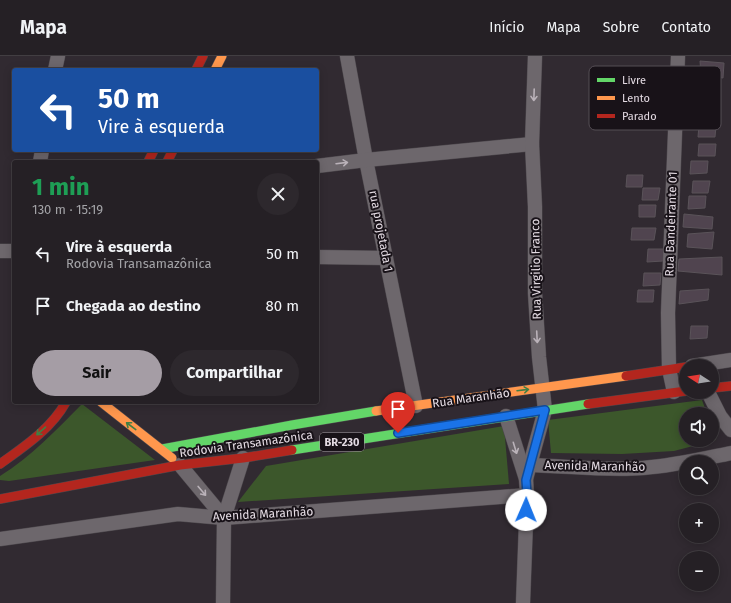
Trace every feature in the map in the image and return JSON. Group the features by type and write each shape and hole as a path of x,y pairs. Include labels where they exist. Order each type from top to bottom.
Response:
{"main road":[{"path":"197,68 203,56"},
{"path":"216,68 222,56"},
{"name":"Rua Maranhão","path":"162,449 233,435 416,406 679,368"},
{"path":"719,388 730,389"},
{"name":"Rodovia Transamazônica","path":"0,499 180,465 243,458 545,410 679,391"},
{"path":"0,464 21,449 56,419 65,404"},
{"path":"104,404 162,449 180,465"}],"street":[{"path":"55,68 58,56"},
{"name":"rua projetada 1","path":"347,56 366,160 416,406"},
{"name":"Rua Virgilio Franco","path":"526,480 545,410 539,358 536,300 535,206 532,144 535,56"},
{"name":"Rua Bandeirante 01","path":"678,56 678,66"},
{"name":"Rua Bandeirante 01","path":"675,130 669,305 669,369 679,389"},
{"path":"319,166 532,144"},
{"path":"0,251 12,251"},
{"path":"319,257 386,258"},
{"path":"719,362 731,360"},
{"path":"609,378 611,400"},
{"path":"712,399 720,416 731,430"},
{"name":"Rua Virgilio Franco","path":"506,416 526,480 527,494 523,603"},
{"name":"Avenida Maranhão","path":"530,464 612,469 643,468 665,466 731,453"},
{"path":"223,603 224,518 243,458"},
{"path":"180,465 224,518"},
{"name":"Avenida Maranhão","path":"0,539 178,514 224,518 527,494"}],"green space":[{"path":"702,400 704,407 679,407 679,447 689,447 674,451 622,454 551,453 548,420"},
{"path":"82,404 155,460 9,481 0,480 0,476 33,451"},
{"path":"504,426 509,484 238,502 266,466"}],"building":[{"path":"700,61 724,63 723,78 721,78 721,66 700,66"},
{"path":"699,130 716,130 715,137 698,137"},
{"path":"699,144 716,144 715,156 698,156"},
{"path":"691,161 708,161 707,173 690,174"},
{"path":"627,175 643,175 642,187 626,187"},
{"path":"693,181 710,181 708,193 692,193"},
{"path":"643,188 660,188 658,200 642,200"},
{"path":"689,196 706,196 705,208 688,209"},
{"path":"639,205 656,205 655,217 639,217"},
{"path":"684,214 713,217 712,229 683,227"},
{"path":"632,228 656,228 654,240 631,240"},
{"path":"714,232 712,249 687,247 688,234"},
{"path":"648,249 664,249 663,261 647,262"},
{"path":"722,257 722,275 678,271 679,259"},
{"path":"644,273 661,273 660,285 643,286"},
{"path":"709,289 708,300 679,304 680,291"},
{"path":"638,290 654,290 653,302 637,302"},
{"path":"691,326 708,326 707,338 690,339"}],"traffic: fast":[{"path":"292,450 588,404"},
{"path":"162,449 376,411"}],"traffic: slow":[{"path":"216,68 222,56"},
{"path":"376,411 626,376"},
{"path":"104,404 172,458"}],"traffic: jam":[{"path":"197,68 203,56"},
{"path":"149,160 153,152"},
{"path":"168,160 172,152"},
{"path":"626,376 679,368"},
{"path":"719,387 731,386"},
{"path":"588,404 679,392"},
{"path":"0,464 28,444 45,429 53,421 65,404"},
{"path":"0,499 180,465 243,458 292,450"}],"route":[{"path":"398,433 545,410 526,480 526,510"}]}
